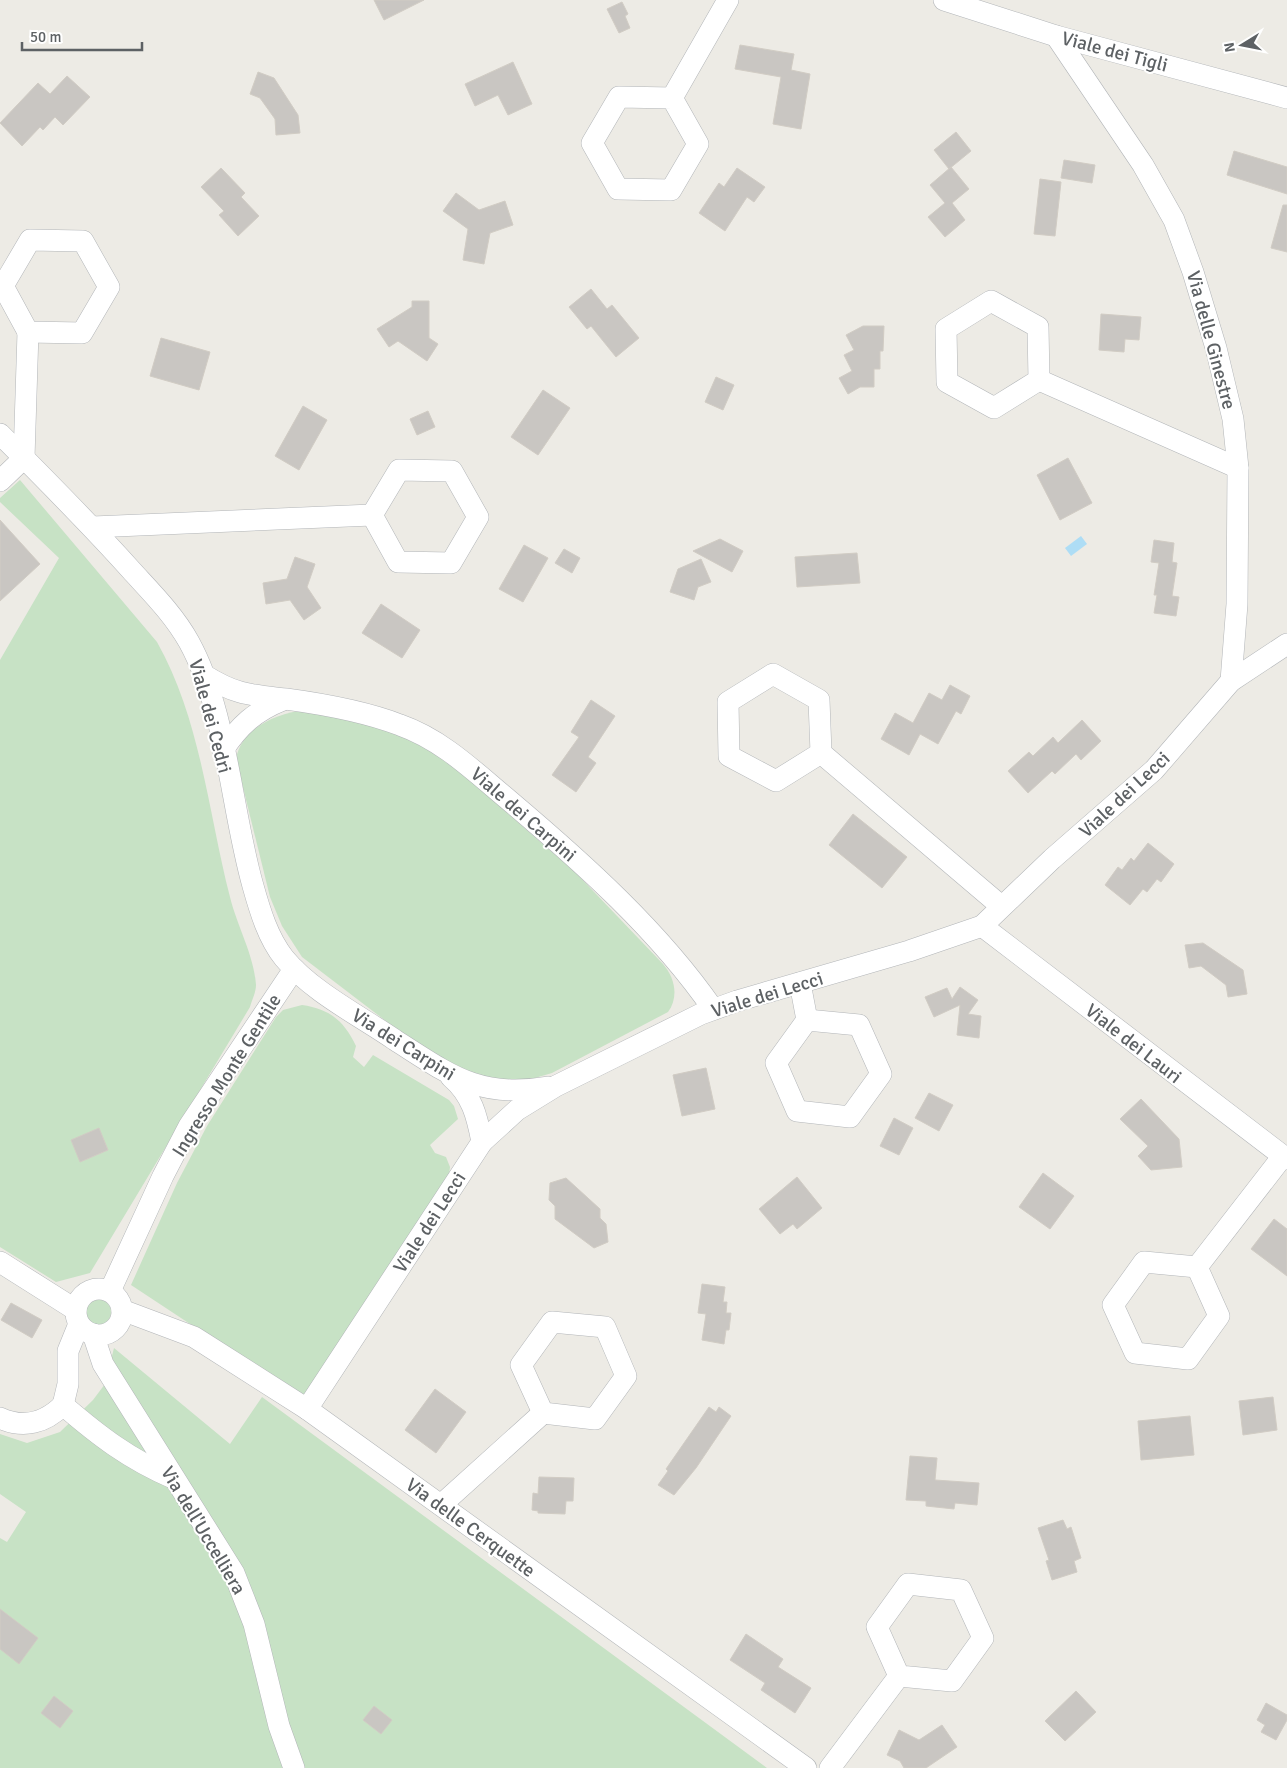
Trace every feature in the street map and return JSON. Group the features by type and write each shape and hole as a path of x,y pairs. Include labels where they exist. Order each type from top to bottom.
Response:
{"street":[{"path":"672,98 728,0"},
{"name":"Viale dei Tigli","path":"944,0 1056,36 1287,98"},
{"name":"Via delle Ginestre","path":"1056,36 1151,178 1182,239 1227,389 1236,432 1238,468 1237,604 1231,681"},
{"path":"620,97 672,98 698,144 680,175 671,190 618,189 592,143 620,97"},
{"path":"0,481 24,458 28,332 3,286 30,240 83,241 109,287 82,333 28,332"},
{"path":"991,301 1038,327 1039,380 994,408 948,382 946,329 991,301"},
{"path":"1039,380 1238,468"},
{"name":"Viale dei Cedri","path":"0,434 93,527 171,614 189,642 204,675 223,750 247,866 261,910 276,946 294,968"},
{"path":"399,470 425,470 452,471 478,517 450,563 398,562 372,516 399,470"},
{"path":"93,527 372,516"},
{"name":"Viale dei Lecci","path":"307,1409 482,1142 517,1110 556,1086 713,1009 909,952 982,926 1001,906 1154,770 1231,681 1287,644"},
{"path":"821,753 776,781 729,756 728,702 773,674 819,700 821,753 1001,906"},
{"name":"Viale dei Carpini","path":"204,675 243,695 285,699 362,714 401,725 433,740 463,761 581,864 684,969 713,1009"},
{"path":"223,750 249,718 259,711 285,699"},
{"name":"Viale dei Lauri","path":"982,926 1285,1158"},
{"name":"Via dei Carpini","path":"294,968 322,991 451,1076 502,1090 556,1086"},
{"name":"Ingresso Monte Gentile","path":"110,1291 163,1176 189,1126 294,968"},
{"path":"800,983 807,1020 776,1063 798,1111 850,1117 881,1074 860,1025 807,1020"},
{"path":"451,1076 471,1099 482,1142"},
{"path":"1197,1267 1285,1158"},
{"path":"0,1262 83,1323 107,1333 118,1324 122,1310 116,1296 110,1291 102,1289 88,1291 82,1296 83,1323 68,1351 68,1390 63,1405 50,1416 33,1424 15,1424 0,1418"},
{"path":"1144,1262 1197,1267 1219,1316 1188,1359 1135,1353 1113,1305 1144,1262"},
{"name":"Via delle Cerquette","path":"122,1310 194,1337 307,1409 806,1768"},
{"path":"441,1505 543,1413 595,1419 626,1376 605,1327 552,1322 531,1350 521,1365 543,1413"},
{"name":"Via dell'Uccelliera","path":"83,1323 103,1364 234,1574 244,1595 258,1639 279,1726 294,1768"},
{"path":"63,1405 114,1447 137,1461 173,1478"},
{"path":"908,1584 961,1590 983,1638 952,1681 899,1676 877,1627 882,1620 908,1584"},
{"path":"830,1768 899,1676"}],"green space":[{"path":"20,480 157,642 172,672 194,735 222,865 233,908 249,952 256,985 250,1007 90,1273 56,1282 0,1247 0,660 59,558 0,502 0,498","holes":["99,1129 108,1150 80,1162"]},
{"path":"305,710 391,729 449,762 576,873 663,964 673,981 674,988 674,1000 668,1012 552,1073 518,1080 484,1079 433,1057 302,957 282,926 270,897 236,759 239,748 245,739 262,724 283,715"},
{"path":"302,1005 328,1013 341,1023 356,1046 353,1057 364,1067 373,1055 449,1100 454,1106 458,1119 430,1145 435,1153 446,1157 450,1167 449,1175 305,1400 131,1285 177,1183 207,1126 276,1017 283,1010"},
{"path":"98,1299 107,1303 111,1312 107,1321 98,1325 89,1321 85,1312 89,1303"},
{"path":"114,1348 230,1444 262,1397 767,1768 0,1768 0,1538 7,1542 26,1512 0,1494 0,1434 27,1443 60,1432 93,1400 105,1384"}],"water":[{"path":"1081,536 1087,544 1071,556 1065,548"}],"building":[{"path":"374,0 424,0 384,20"},
{"path":"622,2 628,14 625,16 630,28 619,33 607,9"},
{"path":"740,45 794,54 791,70 810,74 801,129 773,124 781,77 735,69"},
{"path":"513,62 532,104 508,115 498,95 475,106 465,84"},
{"path":"258,72 274,78 298,115 300,133 276,135 275,119 260,98 250,94"},
{"path":"67,76 90,97 63,125 55,117 43,130 40,127 22,146 0,123 38,83 50,94"},
{"path":"956,132 971,151 949,169 934,150"},
{"path":"1234,151 1287,167 1287,194 1227,175"},
{"path":"1064,160 1095,165 1092,183 1061,178"},
{"path":"951,167 969,189 952,203 965,220 945,237 928,217 945,203 930,185"},
{"path":"221,168 245,193 241,197 259,216 238,236 219,215 224,211 201,187"},
{"path":"737,168 765,187 754,202 747,197 725,231 699,213 719,183 724,187"},
{"path":"1040,179 1061,182 1055,236 1034,234"},
{"path":"456,193 479,210 505,201 513,225 490,233 484,264 463,260 468,229 443,211"},
{"path":"1283,205 1287,205 1287,252 1271,248"},
{"path":"591,289 607,309 612,305 639,338 616,357 591,326 587,329 569,307"},
{"path":"412,301 429,301 429,338 438,344 427,361 398,341 389,347 377,329 412,307"},
{"path":"1101,314 1141,317 1139,340 1125,339 1124,352 1099,350"},
{"path":"863,326 884,326 883,351 880,351 880,369 874,369 874,387 860,387 848,394 839,378 852,371 844,355 854,350 846,335"},
{"path":"161,338 210,352 199,390 150,376"},
{"path":"716,377 734,385 723,410 705,402"},
{"path":"543,390 570,408 538,455 511,437"},
{"path":"303,406 327,420 299,470 275,456"},
{"path":"428,411 435,427 417,435 410,419"},
{"path":"1068,458 1092,503 1060,520 1037,475"},
{"path":"0,520 40,564 0,601"},
{"path":"720,539 743,551 732,572 693,551"},
{"path":"1154,540 1174,543 1172,562 1177,563 1172,596 1179,597 1176,616 1154,613 1157,595 1154,595 1159,563 1151,562"},
{"path":"524,545 548,558 523,602 499,589"},
{"path":"564,549 580,558 572,573 555,563"},
{"path":"857,553 860,583 797,587 795,557"},
{"path":"295,557 315,564 307,587 321,608 304,620 290,600 266,604 263,583 287,579"},
{"path":"701,559 711,582 698,587 694,600 670,592 678,569"},
{"path":"381,604 420,630 402,658 362,633"},
{"path":"950,685 970,696 961,714 956,711 938,744 920,734 909,755 881,739 895,713 913,723 929,693 942,700"},
{"path":"591,700 615,716 588,757 596,763 576,792 552,775 579,737 571,732"},
{"path":"1082,720 1101,741 1081,760 1076,754 1055,774 1052,771 1028,793 1008,771 1029,752 1033,756 1053,737 1058,743"},
{"path":"853,814 907,857 882,888 829,845"},
{"path":"1148,843 1174,864 1161,882 1157,879 1147,892 1143,889 1130,905 1105,885 1118,867 1122,870 1131,858 1134,861"},
{"path":"1203,943 1243,970 1247,994 1228,997 1226,985 1201,966 1189,968 1185,945"},
{"path":"960,987 978,1000 968,1014 981,1016 979,1038 957,1035 960,1005 934,1017 925,997 947,988 952,999"},
{"path":"706,1068 715,1109 682,1116 673,1075"},
{"path":"929,1093 953,1105 939,1131 915,1118"},
{"path":"1141,1099 1179,1139 1182,1167 1151,1170 1138,1156 1148,1146 1120,1119"},
{"path":"894,1118 913,1128 899,1155 880,1146"},
{"path":"99,1128 108,1150 80,1162 71,1140"},
{"path":"1043,1173 1074,1196 1050,1229 1019,1207"},
{"path":"797,1177 822,1208 797,1229 793,1224 780,1234 759,1209"},
{"path":"566,1178 600,1209 600,1218 606,1224 608,1242 594,1248 555,1219 555,1206 549,1200 550,1183"},
{"path":"1274,1219 1287,1229 1287,1276 1251,1249"},
{"path":"702,1284 725,1287 723,1302 727,1302 726,1313 731,1313 729,1330 726,1330 724,1344 702,1340 706,1314 698,1313"},
{"path":"11,1303 42,1320 32,1338 1,1320"},
{"path":"435,1389 466,1412 436,1453 405,1430"},
{"path":"1273,1397 1277,1430 1243,1435 1239,1401"},
{"path":"709,1407 716,1412 719,1407 731,1416 696,1468 674,1495 658,1485 668,1471 666,1469"},
{"path":"1190,1416 1194,1455 1141,1460 1138,1421"},
{"path":"910,1456 937,1458 935,1480 979,1483 977,1505 955,1503 954,1509 926,1506 926,1501 906,1500"},
{"path":"539,1477 574,1478 573,1501 566,1501 565,1514 538,1513 538,1511 532,1510 533,1493 538,1494"},
{"path":"1063,1520 1067,1529 1071,1527 1081,1558 1074,1561 1077,1572 1052,1580 1046,1561 1049,1560 1038,1528"},
{"path":"0,1609 38,1638 19,1664 0,1649"},
{"path":"746,1634 783,1659 778,1667 811,1688 795,1713 761,1690 765,1683 730,1660"},
{"path":"1076,1691 1096,1712 1065,1741 1045,1721"},
{"path":"54,1696 73,1711 60,1728 41,1713"},
{"path":"1266,1703 1287,1715 1287,1720 1276,1740 1261,1732 1265,1725 1257,1720"},
{"path":"374,1706 392,1720 381,1734 363,1720"},
{"path":"942,1725 957,1747 926,1768 904,1768 900,1761 887,1755 899,1730 919,1740"}]}
